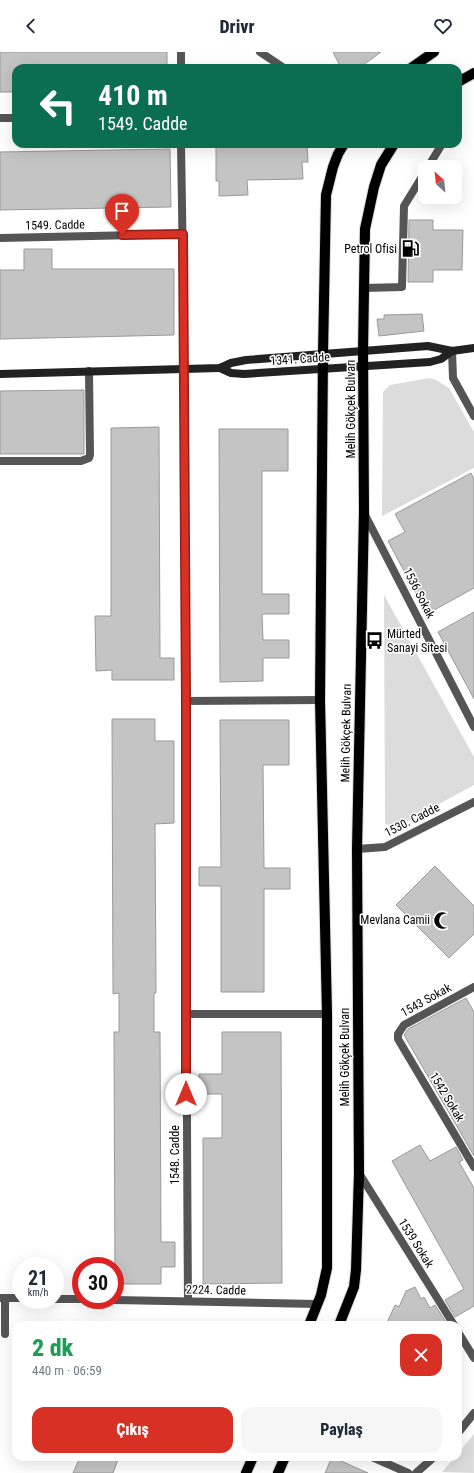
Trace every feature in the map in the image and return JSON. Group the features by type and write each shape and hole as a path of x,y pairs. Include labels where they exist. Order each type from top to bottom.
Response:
{"main road":[{"path":"417,64 434,52"},
{"path":"462,80 474,73"},
{"name":"Melih Gökçek Bulvarı","path":"311,1321 324,1285 327,1268 327,1014 320,700 323,354 326,195 333,167 342,148"},
{"name":"Melih Gökçek Bulvarı","path":"341,1321 354,1287 356,1270 359,1173 357,849 364,512 363,351 365,229 374,187 381,165 392,148"},
{"path":"246,1473 251,1461"},
{"path":"278,1473 283,1461"}],"street":[{"path":"181,52 181,64"},
{"path":"260,52 278,64"},
{"path":"0,118 12,118"},
{"name":"1548. Cadde","path":"181,148 186,701 188,1301"},
{"path":"432,160 440,148"},
{"path":"364,288 402,287 404,206 418,183"},
{"name":"1549. Cadde","path":"0,238 183,234"},
{"name":"1341. Cadde","path":"0,374 220,368 232,363 246,360 428,346 452,351 474,348"},
{"path":"452,351 453,378 474,416"},
{"name":"1341. Cadde","path":"220,368 231,372 244,374 430,362 441,359 452,351"},
{"path":"0,461 81,461 89,458 89,371"},
{"name":"1536 Sokak","path":"364,512 474,727"},
{"path":"186,701 320,700"},
{"name":"1530. Cadde","path":"357,849 385,847 474,802"},
{"name":"1543 Sokak","path":"398,1039 398,1034 404,1025 474,987"},
{"path":"186,1014 327,1014"},
{"name":"1542 Sokak","path":"398,1039 474,1167"},
{"name":"1539 Sokak","path":"359,1173 452,1321"},
{"path":"2,1298 5,1334"},
{"name":"2224. Cadde","path":"124,1300 318,1304"},
{"path":"462,1338 474,1358"},
{"path":"462,1428 474,1413"},
{"path":"381,1461 408,1473"},
{"path":"416,1473 430,1461"}],"shaded area":[{"path":"429,378 436,380 449,388 474,432 474,468 382,516 383,392 390,385"},
{"path":"384,595 474,757 474,785 397,827 385,824"},
{"path":"474,1434 474,1473 442,1472 452,1461 462,1461 462,1448"}],"building":[{"path":"0,52 167,52 167,64 12,64 12,92 0,92"},
{"path":"333,52 381,52 364,64 339,64"},
{"path":"216,148 307,148 308,162 302,162 303,179 247,180 248,195 219,196 219,181 216,181"},
{"path":"170,149 171,207 0,210 0,152"},
{"path":"409,220 433,220 433,230 463,230 462,270 433,270 433,282 408,282"},
{"path":"24,249 52,249 52,269 174,269 174,335 0,339 0,270 24,270"},
{"path":"422,314 424,331 379,336 377,319 384,319 384,315"},
{"path":"84,390 84,454 0,454 0,391"},
{"path":"159,427 160,658 174,658 174,680 112,680 112,670 96,671 95,616 111,616 111,428"},
{"path":"219,429 288,429 288,471 262,471 262,594 289,594 289,614 262,614 263,640 289,640 289,658 263,658 263,681 220,682"},
{"path":"471,473 474,479 474,588 427,614 388,541 405,532 395,514"},
{"path":"474,612 474,699 438,632"},
{"path":"112,719 155,719 155,741 174,741 174,823 155,824 156,993 154,993 154,1032 160,1032 161,1242 175,1242 175,1267 161,1267 161,1284 124,1284 124,1257 115,1257 114,1032 119,1032 119,993 113,994"},
{"path":"220,720 289,720 289,765 263,765 264,868 290,868 290,889 264,889 264,992 221,992 221,886 199,886 199,867 221,867"},
{"name":"Mevlana Camii","path":"435,866 474,906 474,934 449,958 396,905"},
{"path":"466,998 474,1012 474,1156 404,1035 408,1029"},
{"path":"222,1032 281,1032 282,1283 203,1284 203,1138 222,1138 222,1094 199,1094 199,1074 222,1074"},
{"path":"420,1145 430,1161 456,1147 463,1160 459,1162 474,1188 474,1306 455,1317 445,1300 464,1289 392,1161"},
{"path":"415,1287 421,1299 424,1297 430,1308 435,1305 445,1321 388,1321 395,1305 399,1307 406,1291"},
{"path":"78,1461 118,1461 113,1473 73,1473"},
{"path":"330,1461 341,1461 368,1473 325,1473"}],"place":[{"name":"Petrol Ofisi","path":"410,249"},
{"name":"Mürted Sanayi Sitesi","path":"374,641"},
{"name":"Mevlana Camii","path":"443,920"}],"route":[{"path":"122,235 183,234 186,701 186,1094"}]}
